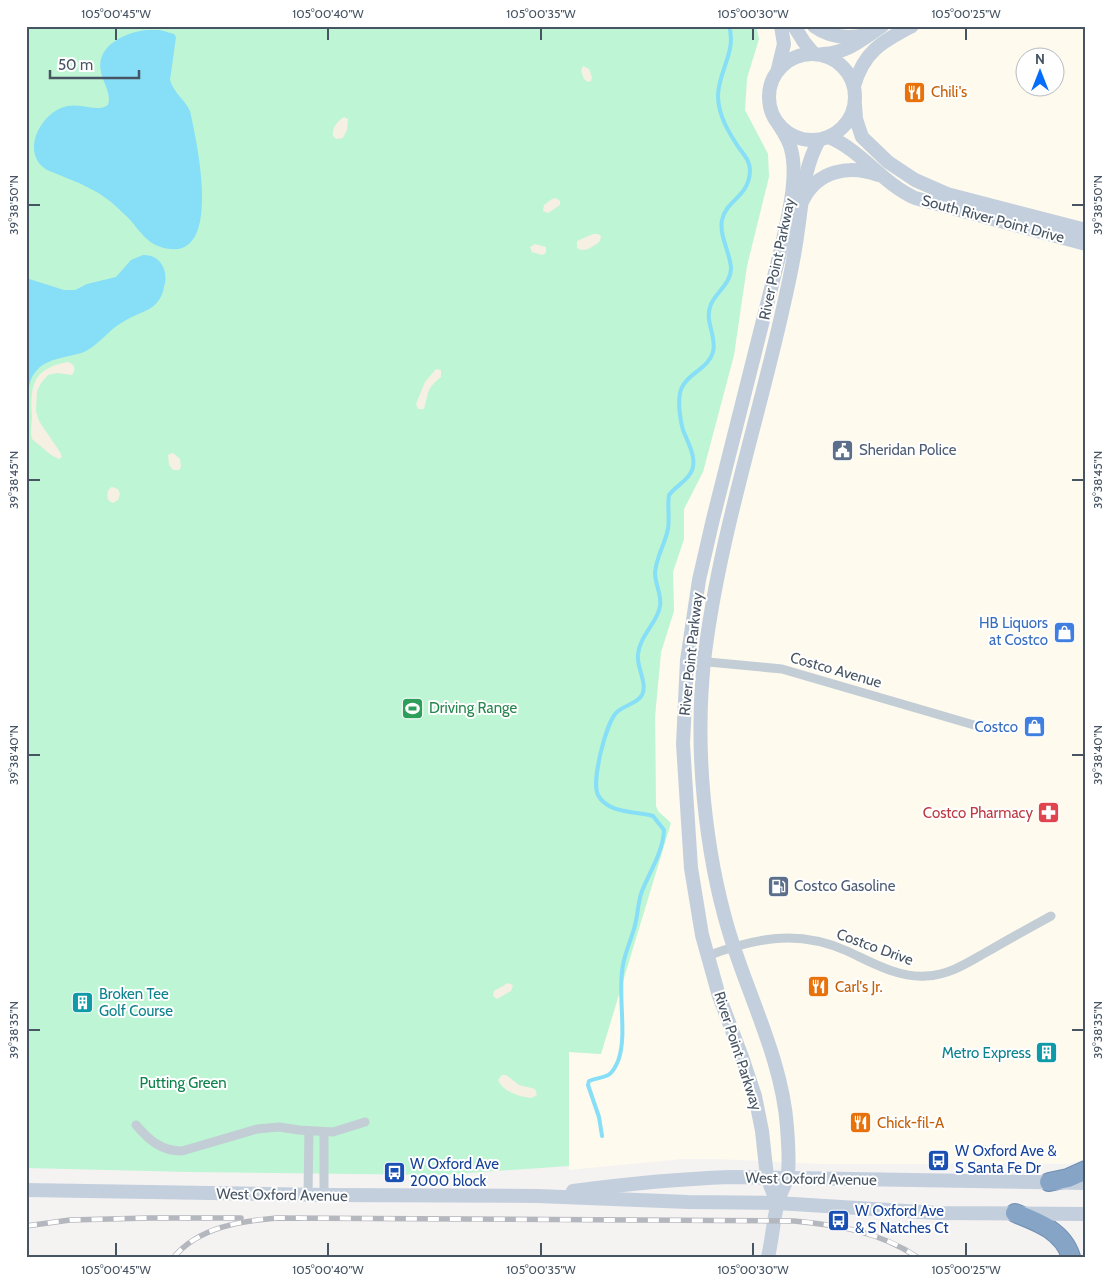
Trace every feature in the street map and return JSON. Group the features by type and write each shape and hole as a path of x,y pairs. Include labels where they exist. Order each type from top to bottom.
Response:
{"highway":[{"path":"1049,1182 1068,1178 1086,1170"},
{"path":"1015,1213 1034,1220 1055,1233 1065,1243 1071,1257"}],"street":[{"path":"781,26 784,44 783,53 769,88 769,102 772,115 779,125 791,135 798,138 824,138 836,133 846,124 855,105 854,86 848,73 840,64 829,57 817,54 804,42 794,26"},
{"path":"814,26 826,33 841,37 859,36 879,28"},
{"path":"854,86 862,63 870,54 891,38 912,26"},
{"path":"777,72 792,58 807,54 831,54 849,48 879,28"},
{"name":"South River Point Drive","path":"855,105 856,119 862,137 888,162 914,180 947,194 1086,230"},
{"name":"River Point Parkway","path":"777,1203 767,1177 762,1131 755,1096 707,956 693,892 682,744 687,660 701,572 781,249 789,208 793,177 792,156 787,137 779,125"},
{"name":"River Point Parkway","path":"777,1203 787,1178 788,1129 780,1083 771,1051 734,946 716,882 707,823 701,736 704,661 725,544 783,308 795,250 806,168 824,138"},
{"name":"South River Point Drive","path":"824,138 840,141 905,193 925,201 1086,244"},
{"path":"801,204 812,184 824,176 848,170 863,170 882,176"},
{"name":"Costco Avenue","path":"687,660 782,670 974,725"},
{"name":"Costco Drive","path":"707,956 734,946 769,938 802,938 830,944 872,963 898,972 926,976 953,971 1051,916"},
{"path":"136,1125 146,1137 157,1145 176,1151 196,1148 263,1128 279,1127 324,1132 340,1130 365,1122"},
{"path":"308,1195 309,1131"},
{"path":"324,1132 324,1195"},
{"name":"West Oxford Avenue","path":"538,1196 630,1183 682,1179 767,1177 1086,1183"},
{"name":"West Oxford Avenue","path":"26,1190 308,1195 538,1196 679,1202 777,1203 879,1210 1086,1214"},
{"path":"768,1257 777,1203"}],"shaded area":[{"path":"756,26 1086,26 1086,1159 1069,1164 824,1164 683,1159 569,1170 569,1052 600,1054 658,811 656,806 655,717 661,652 674,611 673,572 684,539 684,509 703,472 734,355 747,266 768,154 745,110 747,78 759,39"}],"green space":[{"name":"Broken Tee Golf Course","path":"26,26 756,26 759,39 747,78 745,110 768,154 769,177 747,266 734,355 703,472 684,509 684,539 673,572 674,611 661,652 655,717 656,806 658,811 671,823 601,1054 569,1052 569,1166 437,1175 26,1168"}],"sand":[{"path":"583,66 589,69 592,77 591,81 588,82 584,79 581,71"},
{"path":"344,117 348,119 347,130 343,138 336,139 333,136 334,128"},
{"path":"556,198 560,201 560,205 548,213 543,211 544,205"},
{"path":"593,234 601,236 600,241 586,250 577,248 577,241"},
{"path":"535,244 546,247 546,253 542,255 532,252 530,247"},
{"path":"67,362 74,367 72,375 57,373 48,375 37,391 36,411 39,421 60,452 62,457 59,459 51,455 32,439 32,395 33,387 40,374 56,365"},
{"path":"436,369 441,370 441,377 430,388 424,409 418,409 416,404 425,382"},
{"path":"173,453 180,459 181,467 179,470 173,470 169,465 168,455"},
{"path":"112,487 118,489 120,494 118,500 113,503 109,501 107,495"},
{"path":"508,983 513,986 511,991 497,999 493,996 494,991"},
{"path":"502,1075 506,1075 519,1085 535,1089 537,1095 531,1098 508,1091 498,1080"}],"water":[{"path":"147,30 160,30 174,34 176,37 170,80 190,111 200,163 202,206 199,225 193,240 178,249 152,243 103,196 84,185 44,168 37,161 34,151 39,129 55,111 64,107 102,108 108,105 108,93 100,63 103,54 108,47 122,37"},
{"path":"143,255 156,258 164,269 165,282 162,295 158,301 154,306 118,325 84,352 53,360 42,365 33,375 30,382 26,427 26,278 64,290 75,290 87,284 116,277 131,260"}],"waterway":[{"path":"602,1136 599,1117 588,1085 589,1081 610,1074 618,1061 621,1051 621,976 624,960 635,925 641,895 659,854 664,830 653,816 623,811 608,806 598,795 596,778 608,727 617,712 642,695 644,685 638,654 639,647 659,612 660,598 655,573 668,529 669,495 688,477 693,463 692,452 681,421 680,393 686,381 706,363 713,352 714,341 709,318 710,307 728,279 731,268 723,238 722,220 724,213 742,193 749,180 750,167 748,161 728,130 718,103 719,87 731,44 729,26"}],"railway":[{"path":"26,1226 70,1220 241,1218"},
{"path":"174,1257 196,1239 221,1227 277,1218 794,1221 858,1231 888,1241 917,1257"}],"place":[{"name":"Chili's","path":"915,92"},
{"name":"Sheridan Police","path":"843,450"},
{"name":"HB Liquors at Costco","path":"1064,632"},
{"name":"Driving Range","path":"413,708"},
{"name":"Costco","path":"1034,727"},
{"name":"Costco Pharmacy","path":"1049,813"},
{"name":"Costco Gasoline","path":"778,886"},
{"name":"Carl's Jr.","path":"819,987"},
{"name":"Broken Tee Golf Course","path":"83,1003"},
{"name":"Metro Express","path":"1047,1053"},
{"name":"Chick-fil-A","path":"861,1123"},
{"name":"W Oxford Ave & S Santa Fe Dr","path":"939,1160"},
{"name":"W Oxford Ave 2000 block","path":"394,1173"},
{"name":"W Oxford Ave & S Natches Ct","path":"839,1220"}],"park label":[{"name":"Putting Green","path":"183,1083"}]}
